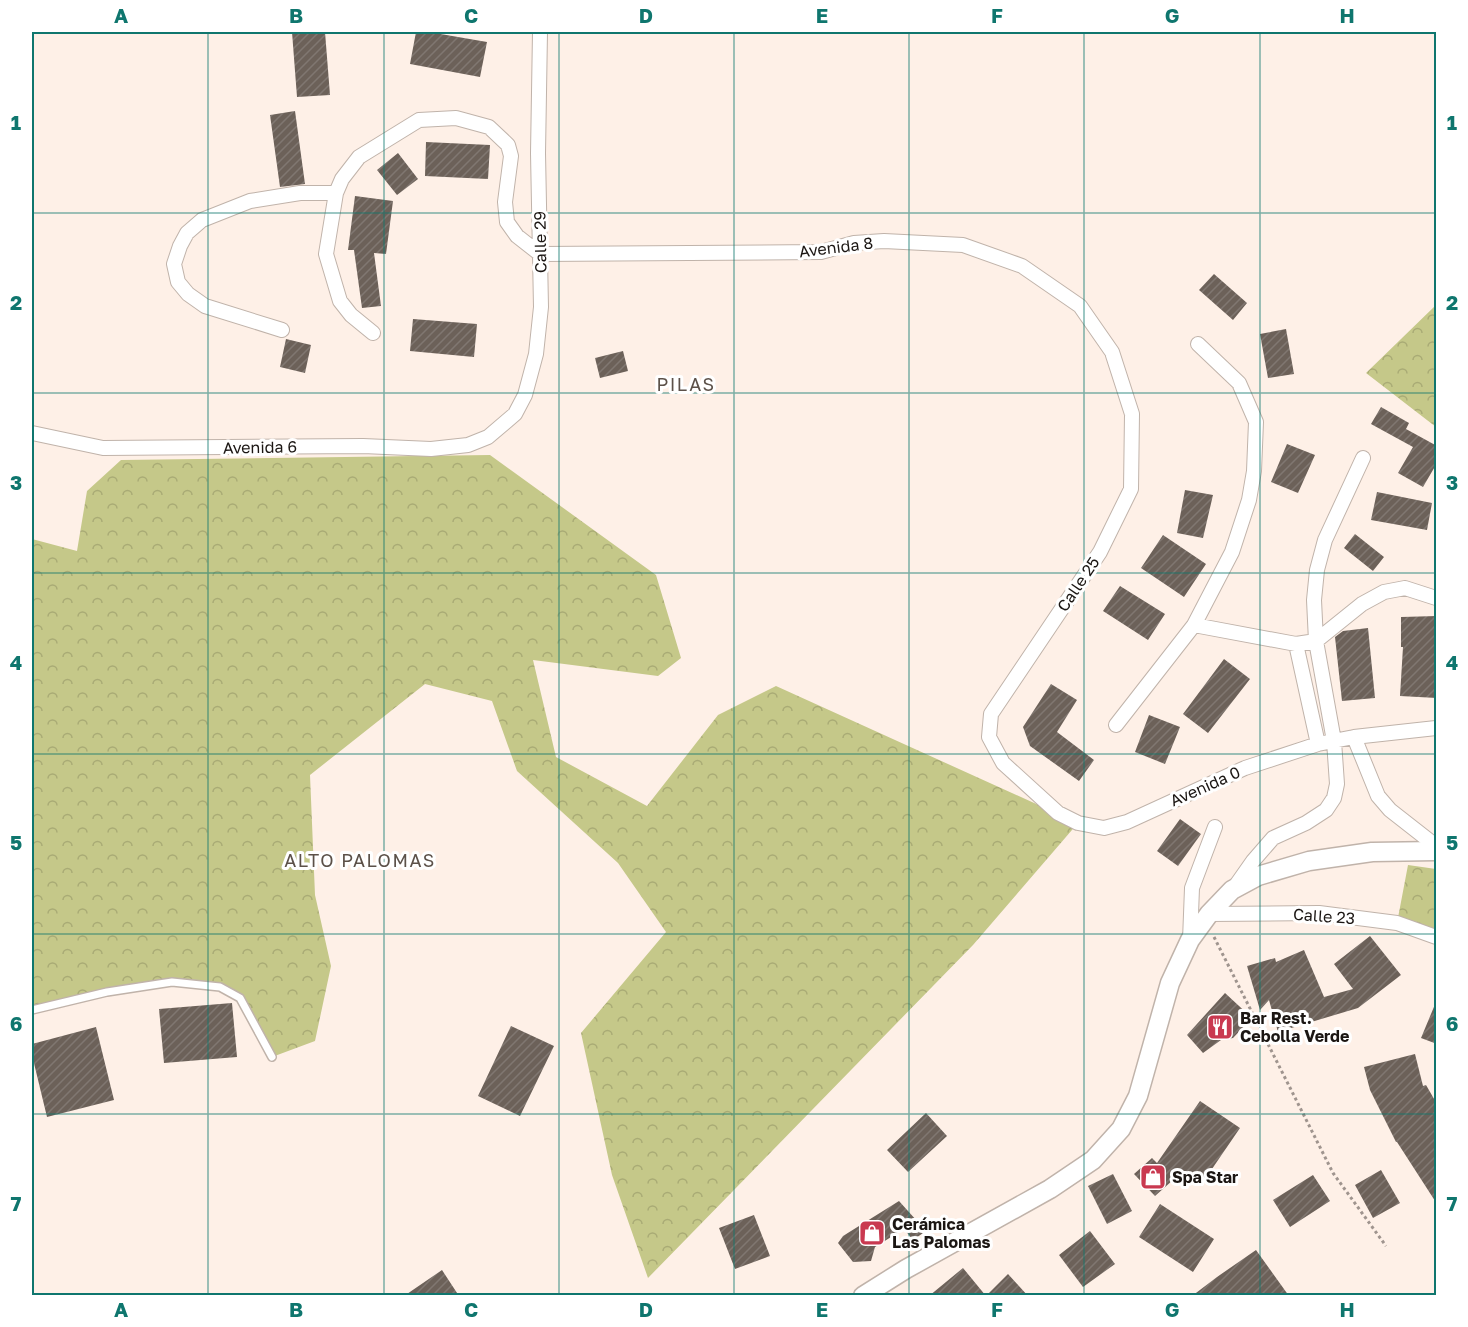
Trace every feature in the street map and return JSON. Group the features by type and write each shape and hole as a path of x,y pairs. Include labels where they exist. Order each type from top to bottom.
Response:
{"main road":[{"path":"862,1296 1050,1189 1093,1160 1121,1129 1138,1096 1170,983 1190,940 1232,890 1258,876 1309,861 1372,852 1437,851"}],"street":[{"name":"Calle 29","path":"488,437 515,414 525,395 536,354 541,307 538,153 540,32"},
{"path":"373,333 351,315 340,301 327,254 336,193 342,179 359,157 419,120 456,118 489,127 508,145 511,156 505,202 507,222 517,236 540,254"},
{"path":"282,330 205,306 188,294 178,282 174,264 180,246 187,233 202,220 250,201 300,193 336,193"},
{"name":"Avenida 8","path":"540,254 821,252 854,243 884,241 963,244 1023,266 1080,306"},
{"name":"Calle 25","path":"1078,823 1058,813 1003,764 988,737 991,714 1100,552 1131,489 1132,414 1112,352 1080,306"},
{"path":"1116,725 1194,625 1232,552 1249,500 1254,471 1256,422 1239,383 1198,344"},
{"name":"Avenida 6","path":"32,433 103,448 363,446 431,449 468,445 488,437"},
{"path":"1232,890 1273,838 1306,823 1326,810 1334,798 1337,784 1334,741 1316,641 1314,600 1317,570 1325,540 1363,458"},
{"path":"1194,625 1296,644 1316,641 1362,603 1383,592 1406,588 1437,598"},
{"path":"1296,644 1318,744"},
{"name":"Avenida 0","path":"1078,823 1104,828 1127,822 1245,768 1318,744 1354,737 1437,728"},
{"path":"1354,737 1378,796 1390,810 1437,846"},
{"path":"1190,940 1192,888 1215,827"},
{"name":"Calle 23","path":"1207,917 1318,913 1397,923 1437,937"}],"lane":[{"path":"32,1010 107,992 172,982 220,987 240,998 272,1057"}],"path":[{"path":"1207,917 1333,1173 1386,1246"}],"green space":[{"path":"1436,305 1436,427 1366,373"},
{"path":"490,455 656,575 681,658 658,676 533,660 556,757 647,806 718,715 776,686 1078,823 973,945 648,1278 612,1175 581,1033 666,932 618,863 517,771 492,701 425,684 310,775 315,895 331,966 315,1041 272,1057 240,998 220,987 172,982 32,1010 32,539 77,551 87,491 121,460"},
{"path":"1408,865 1436,869 1436,937 1397,923"}],"building":[{"path":"292,32 325,32 330,95 297,97"},
{"path":"416,32 429,32 487,42 480,77 410,64"},
{"path":"295,111 305,184 280,187 270,115"},
{"path":"426,142 490,145 488,179 425,176"},
{"path":"398,153 418,179 397,195 377,170"},
{"path":"355,196 393,201 386,254 374,253 381,306 362,308 354,250 348,250"},
{"path":"1214,274 1247,303 1233,320 1199,290"},
{"path":"413,319 477,324 474,357 410,351"},
{"path":"1286,329 1294,374 1268,378 1260,334"},
{"path":"286,339 311,345 305,373 280,367"},
{"path":"623,351 628,371 600,378 595,358"},
{"path":"1381,407 1409,423 1406,429 1437,446 1437,463 1423,487 1398,473 1413,447 1371,424"},
{"path":"1287,444 1315,455 1298,493 1271,482"},
{"path":"1185,490 1213,495 1203,538 1177,533"},
{"path":"1377,492 1432,503 1427,530 1371,520"},
{"path":"1355,534 1384,557 1373,571 1344,548"},
{"path":"1163,535 1206,564 1184,597 1141,568"},
{"path":"1120,586 1165,614 1148,640 1103,611"},
{"path":"1437,616 1437,698 1400,696 1403,647 1401,647 1401,617"},
{"path":"1368,628 1375,698 1342,701 1335,637 1343,631"},
{"path":"1224,659 1250,679 1208,733 1183,714"},
{"path":"1051,684 1077,700 1057,732 1094,760 1079,781 1030,746 1023,727"},
{"path":"1149,715 1180,727 1165,764 1135,752"},
{"path":"1180,819 1201,834 1178,866 1157,851"},
{"path":"1370,936 1401,975 1358,1008 1278,1032 1269,1000 1260,1010 1247,966 1275,958 1276,962 1304,950 1324,997 1353,989 1334,964"},
{"name":"Bar Rest. Cebolla Verde","path":"1225,993 1252,1018 1233,1038 1221,1040 1203,1053 1187,1035"},
{"path":"1437,1002 1437,1044 1421,1038"},
{"path":"232,1003 237,1057 164,1063 159,1009"},
{"path":"511,1026 554,1046 520,1116 478,1096"},
{"path":"96,1027 114,1100 47,1117 32,1055 32,1044"},
{"path":"1415,1054 1423,1086 1426,1085 1437,1104 1437,1204 1396,1142 1370,1090 1364,1067"},
{"path":"1200,1101 1240,1128 1201,1185 1182,1172 1155,1196 1134,1174 1152,1158 1157,1163"},
{"path":"926,1113 947,1136 908,1172 887,1150"},
{"path":"1381,1170 1400,1203 1373,1218 1355,1185"},
{"path":"1113,1174 1132,1211 1107,1224 1088,1186"},
{"path":"1313,1175 1330,1201 1290,1227 1273,1200"},
{"name":"Cerámica Las Palomas","path":"899,1201 926,1231 913,1240 904,1229 875,1247 871,1261 853,1262 838,1243 843,1236"},
{"path":"1160,1204 1214,1239 1193,1272 1139,1237"},
{"path":"754,1215 770,1256 735,1269 719,1228"},
{"path":"1090,1231 1115,1264 1083,1287 1059,1255"},
{"path":"1256,1250 1289,1296 1192,1296 1217,1277"},
{"path":"963,1268 986,1296 929,1296"},
{"path":"442,1270 459,1296 404,1296"},
{"path":"1008,1274 1028,1296 986,1296"}],"place":[{"name":"Bar Rest. Cebolla Verde","path":"1220,1027"},
{"name":"Spa Star","path":"1153,1177"},
{"name":"Cerámica Las Palomas","path":"872,1233"}],"district":[{"name":"PILAS","path":"686,385"},
{"name":"ALTO PALOMAS","path":"360,861"}]}
